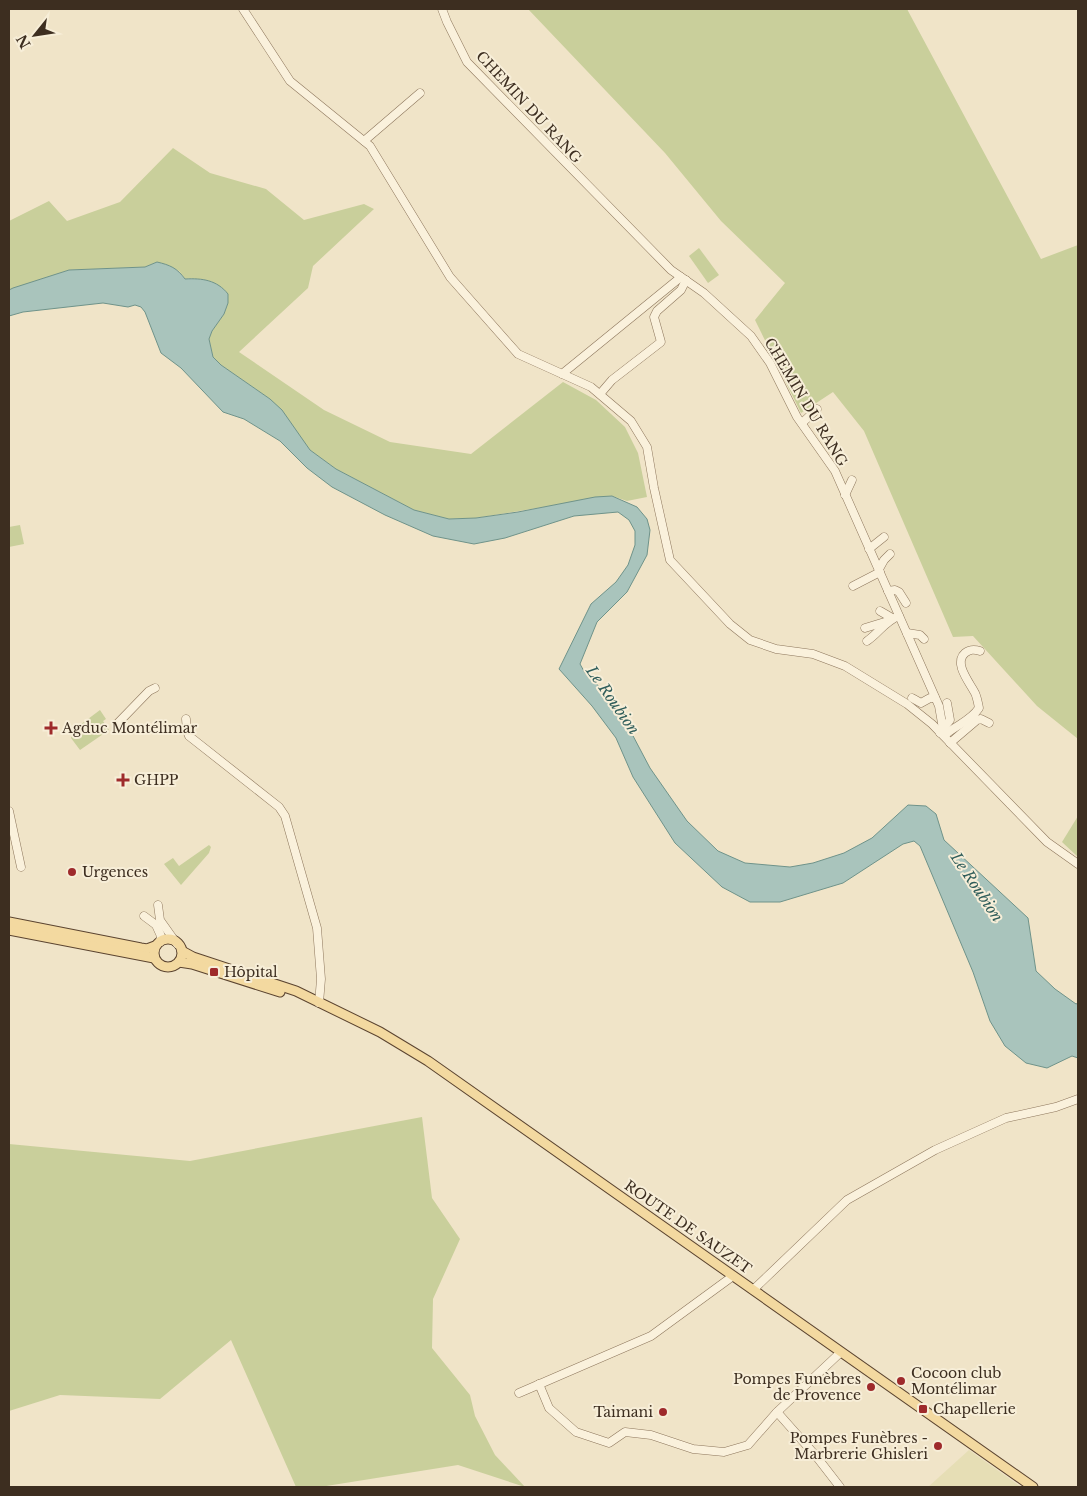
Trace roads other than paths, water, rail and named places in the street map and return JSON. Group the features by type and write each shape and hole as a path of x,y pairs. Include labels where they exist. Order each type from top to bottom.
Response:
{"main road":[{"path":"9,922 147,949 157,944 166,941 180,948 179,962 168,966 157,963 153,954 157,944"},
{"path":"9,930 154,958"},
{"name":"ROUTE DE SAUZET","path":"180,948 193,957 296,992 380,1032 428,1061 1033,1487"},
{"name":"ROUTE DE SAUZET","path":"179,962 192,964 319,1003"}],"street":[{"path":"243,9 290,80 370,146 450,277 518,354 591,387 631,421 647,447 670,560 730,624 750,640 776,649 813,654 845,666 908,704 942,733 1047,842 1078,864"},
{"name":"CHEMIN DU RANG","path":"442,9 467,62 672,270 704,293 751,336 770,363 802,423 815,436 835,471 888,591 893,618 907,633 939,706 942,733"},
{"path":"364,141 420,93"},
{"path":"562,374 684,279"},
{"path":"600,394 612,380 661,342 654,317 681,290 684,279"},
{"path":"802,423 817,409"},
{"path":"845,495 852,480"},
{"path":"870,549 884,537"},
{"path":"853,586 879,571 884,560 890,554"},
{"path":"888,591 895,590 899,592 906,603"},
{"path":"880,611 893,618"},
{"path":"865,628 893,618"},
{"path":"867,641 875,636 893,618"},
{"path":"907,633 920,635 924,639"},
{"path":"942,733 974,717 978,708 976,695 961,662 962,655 967,651 974,649 980,651"},
{"path":"117,724 155,688"},
{"path":"912,698 921,703 930,698 935,698"},
{"path":"942,733 950,720 947,704"},
{"path":"186,719 189,736 279,807 285,816 317,928 321,979 319,1003"},
{"path":"950,743 977,720 981,719 989,723"},
{"path":"9,811 21,867"},
{"path":"158,905 160,920 180,948"},
{"path":"144,916 156,925 161,936 157,944"},
{"path":"752,1290 847,1200 935,1150 1006,1118 1056,1108 1078,1099"},
{"path":"519,1393 651,1336 733,1276"},
{"path":"539,1384 549,1408 576,1432 608,1443 625,1432 651,1435 693,1449 724,1452 748,1445 777,1412 841,1352"},
{"path":"777,1412 816,1456 840,1487"}],"water":[{"name":"Le Roubion","path":"157,262 173,268 185,279 197,279 214,283 228,294 228,303 224,314 212,331 209,339 213,357 221,365 270,399 282,410 310,450 336,469 414,510 449,519 476,518 595,497 612,496 637,507 647,519 650,530 647,555 627,592 597,622 580,664 585,673 611,698 650,768 687,821 718,851 745,863 790,867 813,863 844,853 872,838 908,805 926,806 936,814 944,840 1028,918 1036,971 1055,989 1076,1004 1078,1003 1078,1058 1072,1056 1047,1068 1026,1063 1005,1046 990,1021 973,972 920,846 914,841 903,844 843,883 780,902 750,902 722,887 675,843 633,777 616,738 592,706 559,669 591,604 616,582 628,565 635,545 635,531 629,520 618,512 574,516 505,538 474,544 433,536 385,515 332,487 307,468 280,441 244,419 223,412 181,368 161,353 145,312 141,307 103,303 23,312 9,316 9,290 13,288 69,270 145,267"}],"place":[{"name":"Agduc Montélimar","path":"51,728"},
{"name":"GHPP","path":"123,780"},
{"name":"Urgences","path":"72,872"},
{"name":"Hôpital","path":"214,972"},
{"name":"Cocoon club Montélimar","path":"901,1381"},
{"name":"Pompes Funèbres de Provence","path":"871,1387"},
{"name":"Chapellerie","path":"923,1409"},
{"name":"Taimani","path":"663,1412"},
{"name":"Pompes Funèbres - Marbrerie Ghisleri","path":"938,1446"}]}
